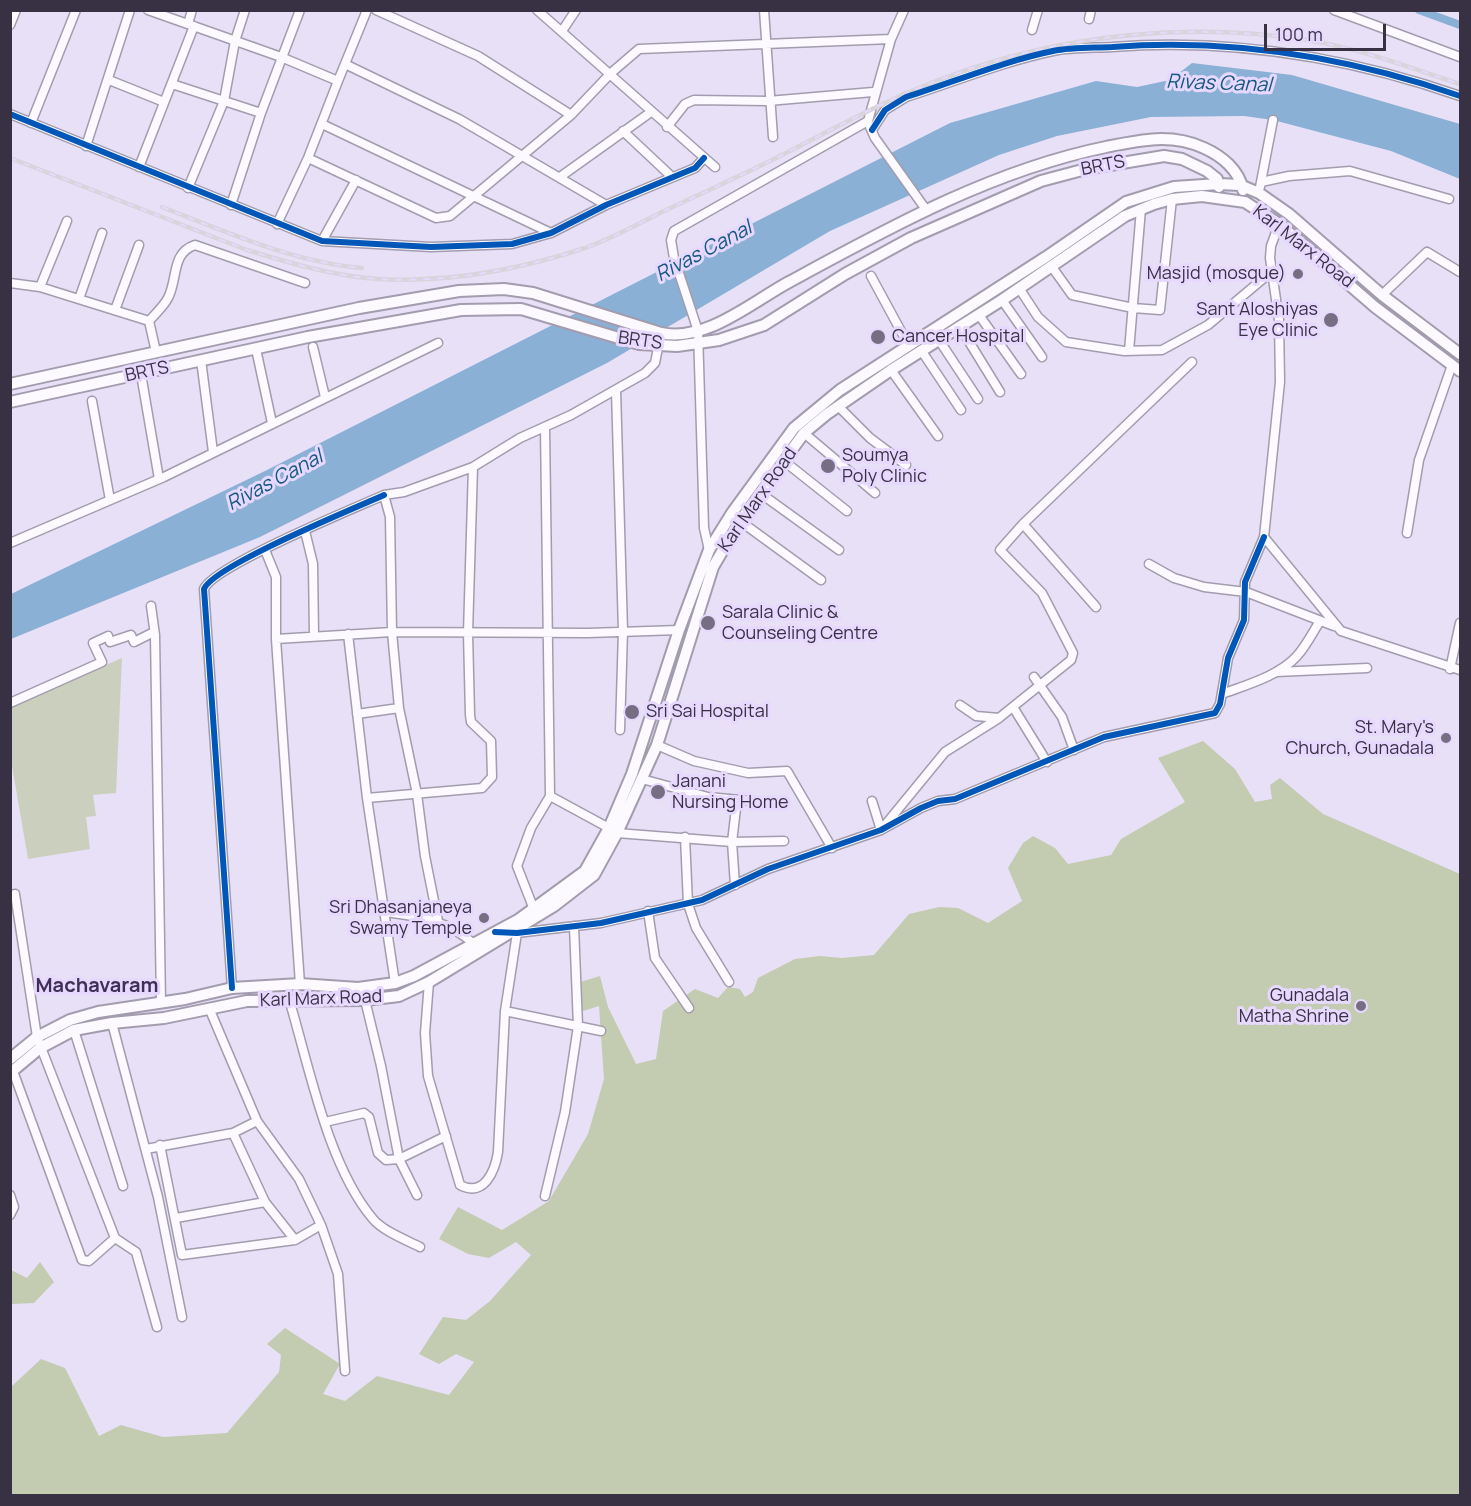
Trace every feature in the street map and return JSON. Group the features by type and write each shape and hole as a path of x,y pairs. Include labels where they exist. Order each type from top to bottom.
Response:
{"main road":[{"name":"BRTS","path":"10,384 416,298 459,291 504,289 561,301 661,333 676,335 698,331 927,211 1036,163 1153,139 1176,139 1208,150 1229,165 1243,186 1245,202"},
{"name":"BRTS","path":"10,402 256,348 461,310 512,308 639,344 699,344 755,329 889,249 1041,181 1086,169 1164,156 1182,159 1200,166 1219,183"},
{"name":"Karl Marx Road","path":"12,1072 39,1043 74,1030 112,1023 164,1018 247,1001 365,1000 399,996 429,982 512,933 554,906 594,875 613,830 679,630 709,550 732,513 804,418 840,390 1126,202 1174,187 1219,183 1260,188 1382,295 1461,354"},
{"path":"1217,197 1219,183"},
{"name":"Karl Marx Road","path":"10,1059 39,1043 70,1020 98,1012 161,1003 232,988 300,984 358,988 394,983 414,976 518,920 585,871 613,830 642,778 657,745 713,567 740,521 804,434 838,406 891,370 1052,267 1110,225 1141,209 1172,199 1217,197 1245,202 1279,224 1375,307 1456,368"}],"street":[{"path":"10,25 16,10"},
{"path":"31,123 76,10"},
{"path":"86,146 130,10"},
{"path":"148,10 281,57 338,81"},
{"path":"139,168 191,25 192,10"},
{"path":"188,188 224,101 235,41 245,10"},
{"path":"231,205 261,113 300,10"},
{"path":"277,224 308,159 367,10"},
{"path":"376,10 477,56 571,115"},
{"path":"537,10 715,167"},
{"path":"562,31 576,10"},
{"path":"764,10 768,101 773,137"},
{"path":"904,10 891,39 873,92 871,130 927,211"},
{"path":"1032,30 1038,10"},
{"path":"1334,10 1461,57"},
{"path":"308,159 436,218 450,216 571,115 632,54 648,47 891,39"},
{"path":"709,550 704,528 698,331 674,258 671,240 674,231 680,225 871,130 885,110 906,97 1054,51 1173,43 1251,48 1340,61 1461,96"},
{"path":"345,64 459,119 606,205"},
{"path":"109,80 164,102"},
{"path":"171,84 261,113"},
{"path":"667,127 685,104 694,100 768,101 873,92"},
{"path":"560,177 651,112"},
{"path":"10,114 322,241 431,247 512,244 551,233 606,205 695,168 704,158"},
{"path":"1260,188 1273,120"},
{"path":"322,124 551,233"},
{"path":"623,131 672,177"},
{"path":"1260,188 1289,176 1350,171 1449,199"},
{"path":"322,241 356,180"},
{"path":"1052,267 1072,295 1156,311 1162,306 1172,199"},
{"path":"1129,351 1141,209"},
{"path":"40,287 67,221"},
{"path":"495,932 512,933 601,923 688,904 768,869 881,830 921,808 938,801 955,799 1104,737 1215,713 1222,694 1228,658 1244,620 1245,582 1264,537 1280,382 1279,320 1271,273 1271,246 1279,224"},
{"path":"79,299 102,232"},
{"path":"115,310 139,245"},
{"path":"149,321 168,298 180,256 186,248 195,245 305,283"},
{"path":"1382,295 1427,252 1461,272"},
{"path":"1019,288 1038,317 1066,342 1129,351 1162,350 1208,325 1271,273"},
{"path":"871,276 909,346"},
{"path":"10,283 40,287 149,321"},
{"path":"1002,300 1042,357"},
{"path":"979,315 1021,374"},
{"path":"149,321 156,352"},
{"path":"960,327 1000,392"},
{"path":"232,988 204,589 218,574 265,550 384,495 404,492 473,467 520,438 616,390 645,373 655,363 661,333"},
{"path":"939,340 978,399"},
{"path":"10,543 159,479 438,343"},
{"path":"313,347 325,397"},
{"path":"256,348 272,423"},
{"path":"921,350 961,410"},
{"path":"201,360 213,452"},
{"path":"881,830 945,752 999,718 1071,660 1073,653 1042,593 1000,553 1002,546 1192,362"},
{"path":"1407,533 1419,460 1456,368"},
{"path":"891,370 938,436"},
{"path":"141,374 159,479"},
{"path":"616,390 623,631 620,730"},
{"path":"92,401 110,500"},
{"path":"838,406 870,438 906,465"},
{"path":"533,907 517,866 531,828 550,796 545,427"},
{"path":"804,434 875,493"},
{"path":"783,461 847,511"},
{"path":"367,798 482,788 492,777 491,741 471,722 468,633 473,467"},
{"path":"760,493 839,550"},
{"path":"384,495 390,517 392,632 399,708 417,794 425,856 438,921"},
{"path":"740,521 821,580"},
{"path":"1023,524 1096,607"},
{"path":"305,531 313,564 314,635"},
{"path":"1264,537 1341,631 1450,669 1461,670"},
{"path":"265,550 276,576 276,639 300,984"},
{"path":"1149,564 1174,578 1204,587 1246,592 1335,626"},
{"path":"151,606 154,632 161,1003"},
{"path":"1222,694 1275,672 1298,655 1320,621"},
{"path":"1450,669 1461,623"},
{"path":"276,639 392,632 547,633 679,630"},
{"path":"10,703 102,662 93,643 108,636 111,642 131,635 134,642 154,632"},
{"path":"348,634 367,798 394,983"},
{"path":"1275,672 1367,668"},
{"path":"1034,677 1062,717 1074,750"},
{"path":"960,705 976,716 999,718"},
{"path":"1013,707 1047,762"},
{"path":"357,714 399,708"},
{"path":"657,745 694,761 748,773 787,771 832,848"},
{"path":"642,778 708,798 761,802"},
{"path":"550,796 613,830 732,842 783,841"},
{"path":"735,885 732,842 737,800"},
{"path":"872,801 881,830"},
{"path":"685,837 688,904 696,928 729,982"},
{"path":"15,894 39,1043 115,1238 136,1252 157,1327"},
{"path":"648,911 655,958 689,1008"},
{"path":"385,912 438,921 458,929 474,944"},
{"path":"545,1196 564,1112 578,1026 574,926"},
{"path":"429,982 425,1033 428,1076 460,1185 474,1188 487,1183 495,1171 500,1136 499,1090 512,933"},
{"path":"289,999 325,1122 350,1186 374,1221 420,1247"},
{"path":"365,1000 381,1066 399,1159 417,1195"},
{"path":"209,1008 257,1120 299,1179 321,1225 338,1274 345,1371"},
{"path":"504,1011 601,1031"},
{"path":"112,1023 158,1197 182,1317"},
{"path":"74,1030 123,1186"},
{"path":"12,1072 82,1260 88,1261 115,1238"},
{"path":"325,1122 364,1113 369,1117 381,1157 399,1159 446,1136"},
{"path":"146,1149 233,1133 257,1120"},
{"path":"233,1133 265,1202 295,1240"},
{"path":"160,1145 182,1255 295,1240 321,1225"},
{"path":"10,1195 14,1207 10,1215"},
{"path":"176,1218 265,1202"}],"green space":[{"path":"122,658 116,793 93,795 96,816 86,817 90,849 28,859 11,760 10,707"},
{"path":"1203,741 1235,769 1255,802 1272,799 1270,785 1280,778 1323,814 1460,874 1460,1495 11,1496 11,1387 41,1359 65,1368 99,1436 121,1425 163,1437 227,1433 279,1372 281,1355 267,1344 285,1328 340,1364 323,1394 345,1401 377,1376 449,1395 474,1362 456,1354 439,1364 419,1354 443,1317 466,1320 490,1301 531,1255 516,1242 489,1258 468,1254 439,1239 458,1207 502,1230 549,1201 588,1134 604,1079 599,1006 580,1012 577,983 600,976 608,1007 636,1064 656,1059 663,1011 695,989 718,998 728,987 740,989 745,997 753,992 758,978 795,959 874,955 909,914 939,907 958,908 988,923 1022,901 1008,868 1023,843 1033,836 1055,848 1068,864 1111,855 1121,839 1185,802 1158,758"},
{"path":"40,1262 54,1282 34,1303 11,1304 11,1270 27,1278"}],"water":[{"name":"Rivas Canal","path":"1192,63 1292,75 1460,124 1460,179 1391,151 1273,120 1244,116 1151,117 1057,136 999,155 830,231 607,363 260,537 11,639 11,594 267,470 950,123 1096,81 1137,87 1170,80"}],"waterway":[{"path":"1419,10 1460,25"}],"railway":[{"path":"10,158 247,250 279,260 328,272 361,277 431,279 509,269 585,248 749,171 886,102 955,74 1041,49 1129,35 1174,32 1263,35 1307,40 1346,48 1460,84"},
{"path":"162,207 285,253 336,265 362,268"}],"cycle path":[{"path":"872,130 885,110 906,97 1016,60 1075,48 1157,45 1245,48 1332,61 1418,82 1460,96"},
{"path":"10,114 322,241 431,247 512,244 551,233 606,205 695,168 704,158"},
{"path":"232,988 204,589 213,579 232,566 317,524 384,495"},
{"path":"495,932 517,933 601,923 702,900 768,869 881,830 921,808 938,801 955,799 1104,737 1215,713 1220,704 1228,658 1244,620 1245,582 1264,537"}],"place":[{"name":"Masjid (mosque)","path":"1298,274"},
{"name":"Sant Aloshiyas Eye Clinic","path":"1331,320"},
{"name":"Cancer Hospital","path":"878,337"},
{"name":"Soumya Poly Clinic","path":"828,466"},
{"name":"Sarala Clinic & Counseling Centre","path":"708,623"},
{"name":"Sri Sai Hospital","path":"632,712"},
{"name":"St. Mary's Church, Gunadala","path":"1446,738"},
{"name":"Janani Nursing Home","path":"658,792"},
{"name":"Sri Dhasanjaneya Swamy Temple","path":"484,918"},
{"name":"Gunadala Matha Shrine","path":"1361,1006"}],"district":[{"name":"Machavaram","path":"97,986"}]}
